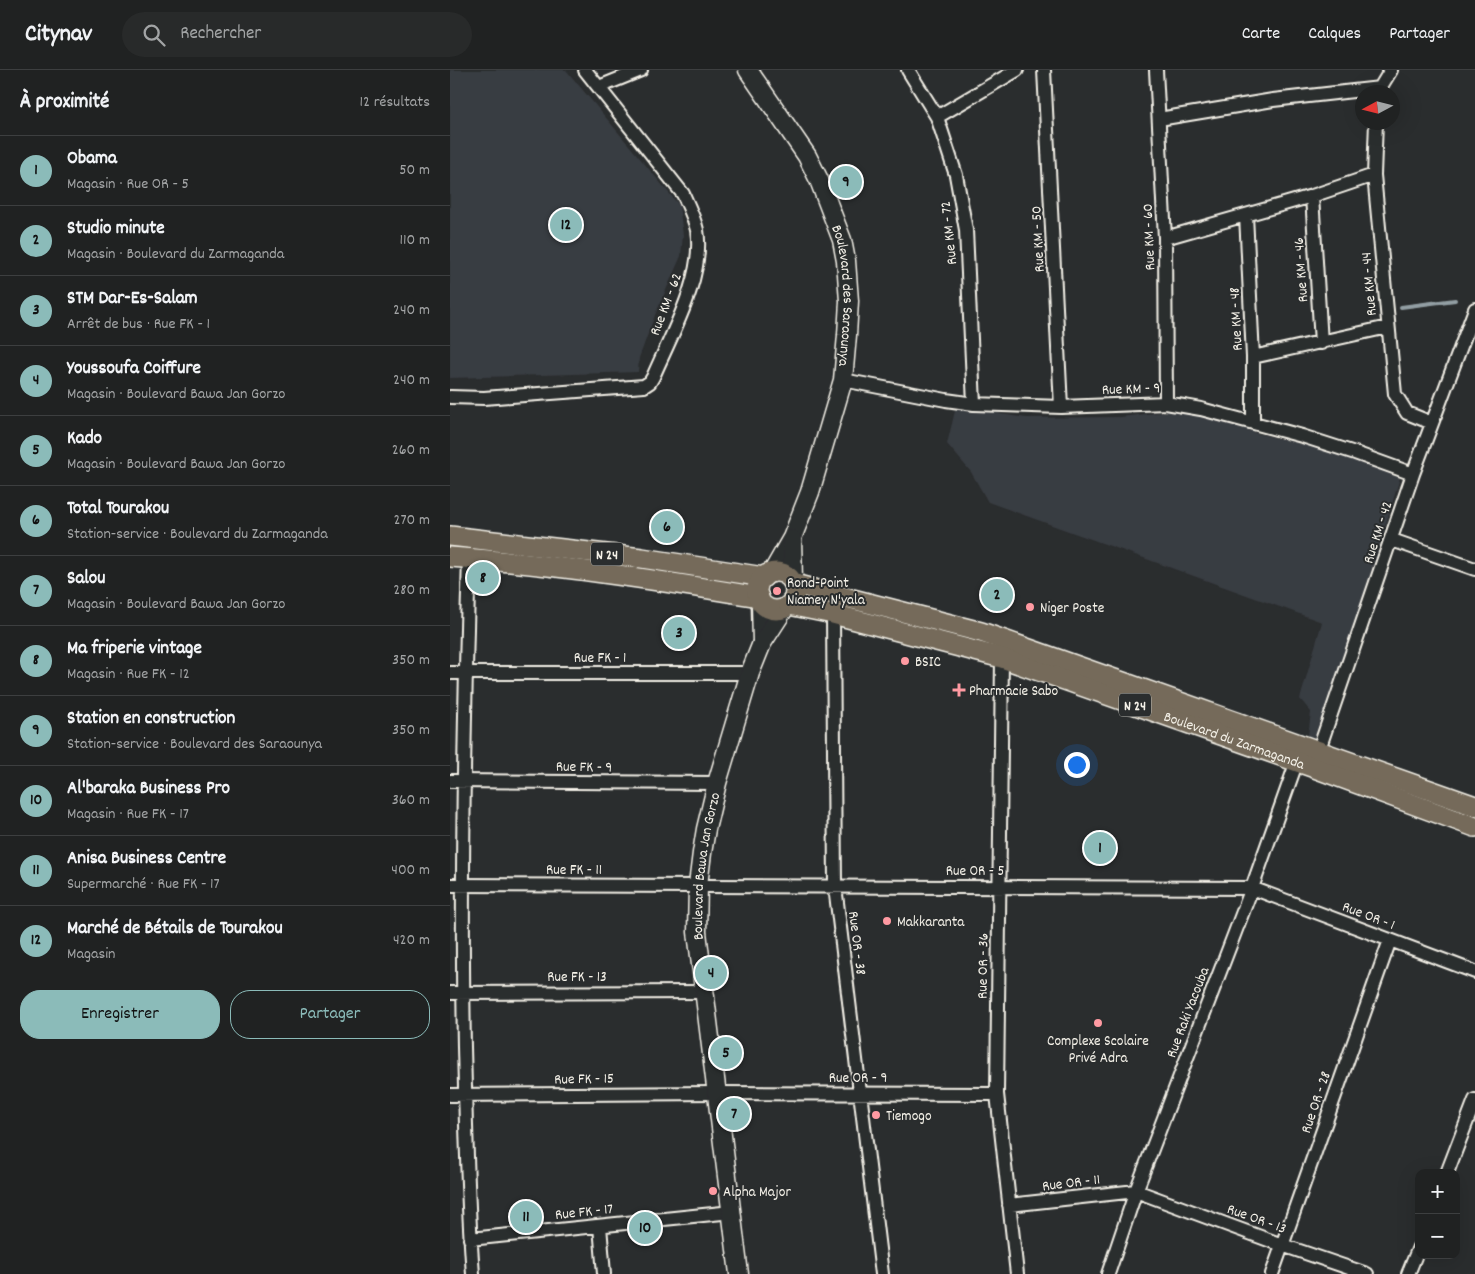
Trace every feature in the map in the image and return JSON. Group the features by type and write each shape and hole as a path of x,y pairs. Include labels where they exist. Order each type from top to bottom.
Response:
{"main road":[{"name":"Boulevard des Saraounya","path":"748,70 807,156 831,208 842,240 846,261 848,301 843,380 810,492 792,538 768,575"},
{"name":"N 24","path":"450,536 642,558 768,575"},
{"name":"Boulevard des Saraounya","path":"792,538 793,582"},
{"name":"N 24","path":"450,557 526,563 626,576 760,599"},
{"path":"777,572 786,574 793,582 795,595 786,607 773,610 768,608 760,599 758,586 768,575 777,572"},
{"name":"Boulevard du Zarmaganda","path":"793,582 981,632 1475,827"},
{"name":"Boulevard Bawa Jan Gorzo","path":"760,599 762,643"},
{"name":"Boulevard du Zarmaganda","path":"786,607 833,614 1002,658 1309,760 1475,806"},
{"name":"Boulevard Bawa Jan Gorzo","path":"739,1274 697,932 698,885 706,829 717,783 750,673 762,643 786,607"}],"street":[{"name":"Rue KM - 62","path":"450,398 484,398 644,386 654,377 693,284 698,259 697,230 683,194 585,70"},
{"path":"599,87 641,70"},
{"name":"Rue KM - 72","path":"908,70 937,117 956,175 966,230 974,404"},
{"path":"937,117 1017,70"},
{"name":"Rue KM - 50","path":"1044,70 1061,407"},
{"name":"Rue KM - 60","path":"1156,70 1164,238 1166,403"},
{"path":"1383,85 1391,70"},
{"path":"1159,119 1272,100 1355,92"},
{"name":"Rue KM - 44","path":"1376,130 1374,175 1395,394 1407,413 1432,423"},
{"path":"1164,238 1312,196 1374,175"},
{"name":"Rue KM - 46","path":"1312,196 1321,343"},
{"name":"Rue KM - 48","path":"1246,215 1253,357 1253,423"},
{"name":"Rue KM - 42","path":"1309,760 1392,540 1413,474 1475,309"},
{"path":"1253,357 1388,327"},
{"name":"Rue KM - 9","path":"843,380 974,404 1061,407 1166,403 1202,409 1302,436 1355,452 1413,474"},
{"path":"1392,540 1475,569"},
{"path":"469,558 465,781 456,885 463,993 470,1239 473,1274"},
{"name":"Rue OR - 38","path":"833,614 835,886 882,1274"},
{"name":"Rue OR - 36","path":"1002,658 997,1094 1016,1274"},
{"name":"Rue FK - 1","path":"450,673 750,673"},
{"name":"Rue Raki Yacouba","path":"1108,1274 1136,1190 1252,888 1309,760"},
{"name":"Rue FK - 9","path":"450,781 717,783"},
{"name":"Rue FK - 11","path":"456,885 698,885"},
{"name":"Rue OR - 5","path":"698,885 1252,888"},
{"name":"Rue OR - 1","path":"1252,888 1475,972"},
{"name":"Rue OR - 28","path":"1272,1274 1390,940"},
{"name":"Rue FK - 13","path":"450,993 704,992"},
{"name":"Rue OR - 9","path":"718,1093 997,1094"},
{"name":"Rue FK - 15","path":"450,1096 718,1093"},
{"path":"1449,1169 1472,1117 1475,1100"},
{"name":"Rue OR - 11","path":"1008,1206 1136,1190"},
{"name":"Rue OR - 13","path":"1136,1190 1282,1245 1367,1274"},
{"name":"Rue FK - 17","path":"470,1239 732,1212"},
{"path":"600,1226 604,1274"},
{"path":"1408,1274 1415,1257"}],"shaded area":[{"path":"450,70 566,70 679,205 683,235 681,256 655,315 639,358 638,372 450,378"},
{"path":"973,405 1001,414 1026,418 1121,417 1171,411 1198,411 1256,433 1339,453 1400,478 1320,738 1308,736 1311,712 1300,699 1322,622 988,502 971,472 947,444 955,411"}],"waterway":[{"path":"1401,307 1455,300"}],"place":[{"name":"Station en construction","path":"846,182"},
{"name":"Marché de Bétails de Tourakou","path":"566,225"},
{"name":"Total Tourakou","path":"667,527"},
{"name":"Ma friperie vintage","path":"483,578"},
{"name":"Rond-Point Niamey N'yala","path":"777,591"},
{"name":"Studio minute","path":"997,595"},
{"name":"Niger Poste","path":"1030,607"},
{"name":"STM Dar-Es-Salam","path":"679,633"},
{"name":"BSIC","path":"905,661"},
{"name":"Pharmacie Sabo","path":"959,690"},
{"name":"Obama","path":"1100,848"},
{"name":"Makkaranta","path":"887,921"},
{"name":"Youssoufa Coiffure","path":"711,973"},
{"name":"Complexe Scolaire Privé Adra","path":"1098,1023"},
{"name":"Kado","path":"726,1053"},
{"name":"Salou","path":"734,1114"},
{"name":"Tiemogo","path":"876,1115"},
{"name":"Alpha Major","path":"713,1191"},
{"name":"Anisa Business Centre","path":"526,1217"},
{"name":"Al'baraka Business Pro","path":"645,1228"}]}
